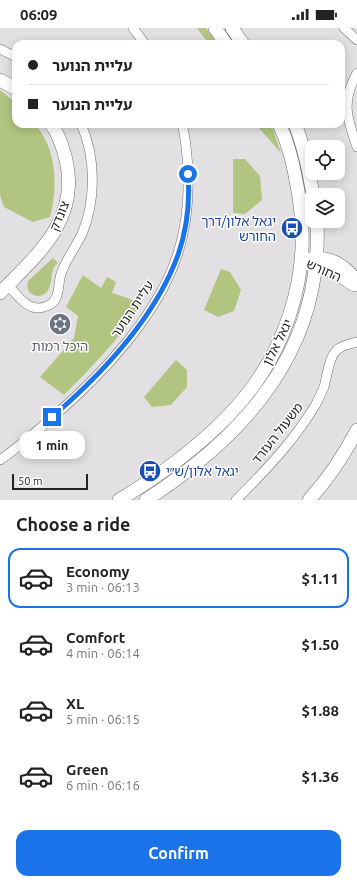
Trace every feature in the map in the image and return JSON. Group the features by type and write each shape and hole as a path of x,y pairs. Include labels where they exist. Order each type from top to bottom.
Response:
{"street":[{"path":"133,28 142,40"},
{"path":"344,28 357,40"},
{"path":"227,32 238,40"},
{"path":"0,49 12,55"},
{"path":"357,73 351,84 346,105 349,122 357,147"},
{"path":"0,80 12,87"},
{"name":"צונדק","path":"4,289 47,243 55,230 66,200 68,193 68,169 60,139 53,128"},
{"path":"4,289 31,308 39,308 49,305 53,302 57,295 61,273 88,218 92,193 90,153 83,128"},
{"name":"עליית הנוער","path":"0,460 61,410 98,374 131,336 159,295 171,273 184,234 189,189 187,158 183,128"},
{"name":"יגאל אלון","path":"119,500 166,469 230,414 245,397 269,359 290,316 302,261 302,225 297,188 285,138 281,128"},
{"path":"296,128 307,164 312,188"},
{"name":"יגאל אלון","path":"146,500 182,476 240,424 260,401 282,366 304,321 310,301 316,262 317,228"},
{"name":"החורש","path":"302,261 336,262 345,267 357,282"},
{"name":"החורש","path":"316,262 357,288"},
{"name":"משעול העזרד","path":"236,500 274,461 292,439 316,403 324,387 328,370 336,350 357,342"},
{"path":"309,500 331,473 357,430"}],"green space":[{"path":"197,28 206,28 215,40 206,40"},
{"path":"0,90 12,100 12,128 38,128 42,134 52,157 55,181 53,205 50,217 33,222 4,207 0,195"},
{"path":"259,128 272,128 281,153"},
{"path":"233,159 245,159 260,176 262,200 245,214 233,213"},
{"path":"53,258 58,263 53,269 49,289 47,292 39,296 31,294 27,286 28,281"},
{"path":"221,269 230,272 241,290 234,311 218,317 204,310"},
{"path":"83,275 101,288 107,277 116,282 112,293 142,303 116,339 64,395 40,377 74,338 78,316 66,307"},
{"path":"176,360 187,370 187,387 171,405 152,407 144,397"}],"place":[{"name":"יגאל אלון/דרך החורש","path":"292,228"},
{"name":"היכל רמות","path":"60,324"},
{"name":"יגאל אלון/ש״י","path":"150,471"}],"route":[{"path":"52,417 78,395 113,358 131,336 159,295 171,273 184,234 189,189 188,174"}]}
